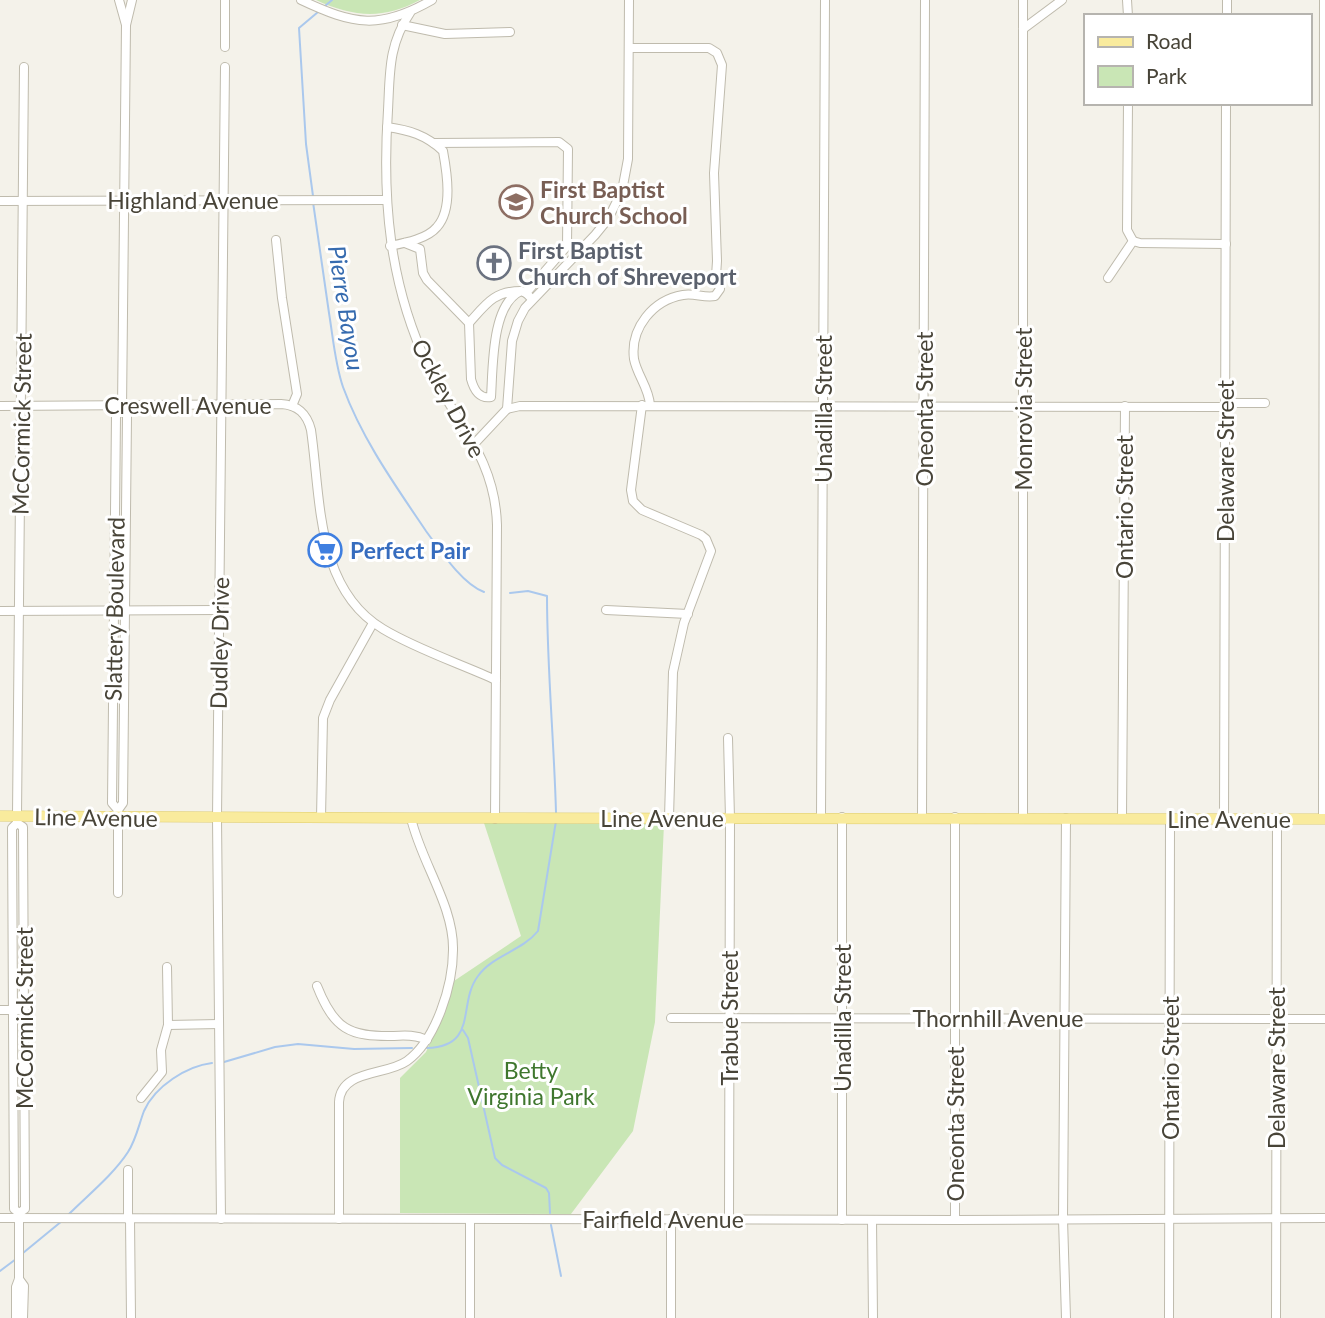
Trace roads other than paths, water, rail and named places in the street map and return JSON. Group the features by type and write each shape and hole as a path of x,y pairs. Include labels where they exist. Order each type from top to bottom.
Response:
{"main road":[{"name":"Line Avenue","path":"0,816 17,819 118,814 217,818 1324,819"}],"street":[{"name":"Slattery Boulevard","path":"119,0 126,25"},
{"name":"Slattery Boulevard","path":"118,893 118,814 123,803 126,610 127,416 122,407 123,201 126,25 132,0"},
{"path":"225,0 225,47"},
{"path":"301,0 324,11 355,20 374,22 410,13 432,0"},
{"path":"431,232 420,249 423,273 468,323 469,368 473,388 480,396 491,397 498,323 511,298 526,294 595,234 608,219 622,191 628,159 629,0"},
{"name":"Unadilla Street","path":"821,817 825,0"},
{"name":"Oneonta Street","path":"922,817 926,0"},
{"name":"Monrovia Street","path":"1023,0 1023,818"},
{"path":"1023,29 1062,0"},
{"path":"1324,0 1324,819"},
{"name":"Ockley Drive","path":"410,13 401,25 392,54 386,200 390,246 415,335 442,392 475,443 489,475 497,514 495,818"},
{"path":"401,25 445,34 510,32"},
{"path":"629,48 709,48 717,53 722,65 714,173 716,276 719,293 711,298 693,294 664,302 641,323 635,339 634,356 648,391 631,490 633,501 642,510 701,535 710,545 711,555 688,614 673,672 669,818"},
{"name":"McCormick Street","path":"17,819 23,827 24,1209 19,1216 15,1209 12,828 17,819 24,67"},
{"name":"Dudley Drive","path":"221,1219 217,818 225,67"},
{"path":"1128,105 1127,230 1133,241 1226,244"},
{"name":"Delaware Street","path":"1224,818 1226,105"},
{"path":"387,127 418,133 443,151 446,191 445,214 436,229 405,243 390,246"},
{"path":"434,143 559,142 565,144 568,149 567,246 526,294 513,334 507,409"},
{"name":"Highland Avenue","path":"0,201 386,200"},
{"path":"275,240 297,394 292,406"},
{"path":"1108,278 1133,241"},
{"path":"405,243 420,249"},
{"path":"468,323 502,292 526,294"},
{"path":"475,443 507,409 520,405 1265,404"},
{"name":"Creswell Avenue","path":"0,406 292,406 304,415 311,430 326,543 342,590 373,622 392,634 496,680"},
{"name":"Ontario Street","path":"1122,818 1125,406"},
{"name":"Slattery Boulevard","path":"118,814 112,803 116,416 122,407"},
{"path":"0,611 219,610"},
{"path":"606,610 688,614"},
{"path":"321,818 323,718 330,700 373,622"},
{"name":"Trabue Street","path":"727,738 730,818 729,1219"},
{"name":"Unadilla Street","path":"842,817 842,1220"},
{"name":"Oneonta Street","path":"955,817 955,1220"},
{"path":"339,1219 339,1102 342,1088 353,1079 401,1065 414,1056 427,1040 450,978 453,936 415,837 411,818"},
{"path":"1066,818 1063,1219 1066,1318"},
{"name":"Delaware Street","path":"1276,818 1276,1318"},
{"name":"Ontario Street","path":"1169,1318 1170,819"},
{"path":"12,913 23,913"},
{"path":"141,1098 162,1072 161,1050 168,1025 167,967"},
{"path":"317,986 324,1005 334,1019 352,1032 368,1036 415,1035 427,1040"},
{"path":"0,1010 23,1010"},
{"name":"Thornhill Avenue","path":"671,1018 1325,1019"},
{"path":"168,1025 219,1024"},
{"path":"14,1117 24,1117"},
{"path":"128,1170 131,1318"},
{"path":"16,1318 19,1216"},
{"name":"Fairfield Avenue","path":"0,1218 1325,1218"},
{"path":"470,1219 470,1318"},
{"path":"671,1219 671,1318"},
{"path":"872,1220 873,1318"},
{"path":"19,1279 24,1286 23,1318"}],"waterway":[{"name":"Pierre Bayou","path":"325,6 332,0"},
{"name":"Pierre Bayou","path":"313,196 306,144 299,28 318,12"},
{"name":"Pierre Bayou","path":"313,202 336,360 351,406 380,461 426,531 460,574 484,592"},
{"name":"Pierre Bayou","path":"510,593 528,591 547,596 556,812"},
{"path":"427,1048 454,1040 464,1022 468,999 478,976 491,963 524,944 538,931 556,821"},
{"path":"463,1030 468,1038 495,1158 502,1165 546,1188 549,1193 550,1213"},
{"path":"224,1062 275,1047 298,1044 354,1049 412,1048"},
{"path":"68,1215 108,1177 128,1152 144,1111 156,1093 182,1073 212,1063"},
{"path":"23,1253 62,1221"},
{"path":"551,1225 561,1276"},
{"path":"0,1271 16,1259"}],"place":[{"name":"First Baptist Church School","path":"516,202"},
{"name":"First Baptist Church of Shreveport","path":"494,263"},
{"name":"Perfect Pair","path":"325,550"}],"park label":[{"name":"Betty Virginia Park","path":"531,1083"}]}
